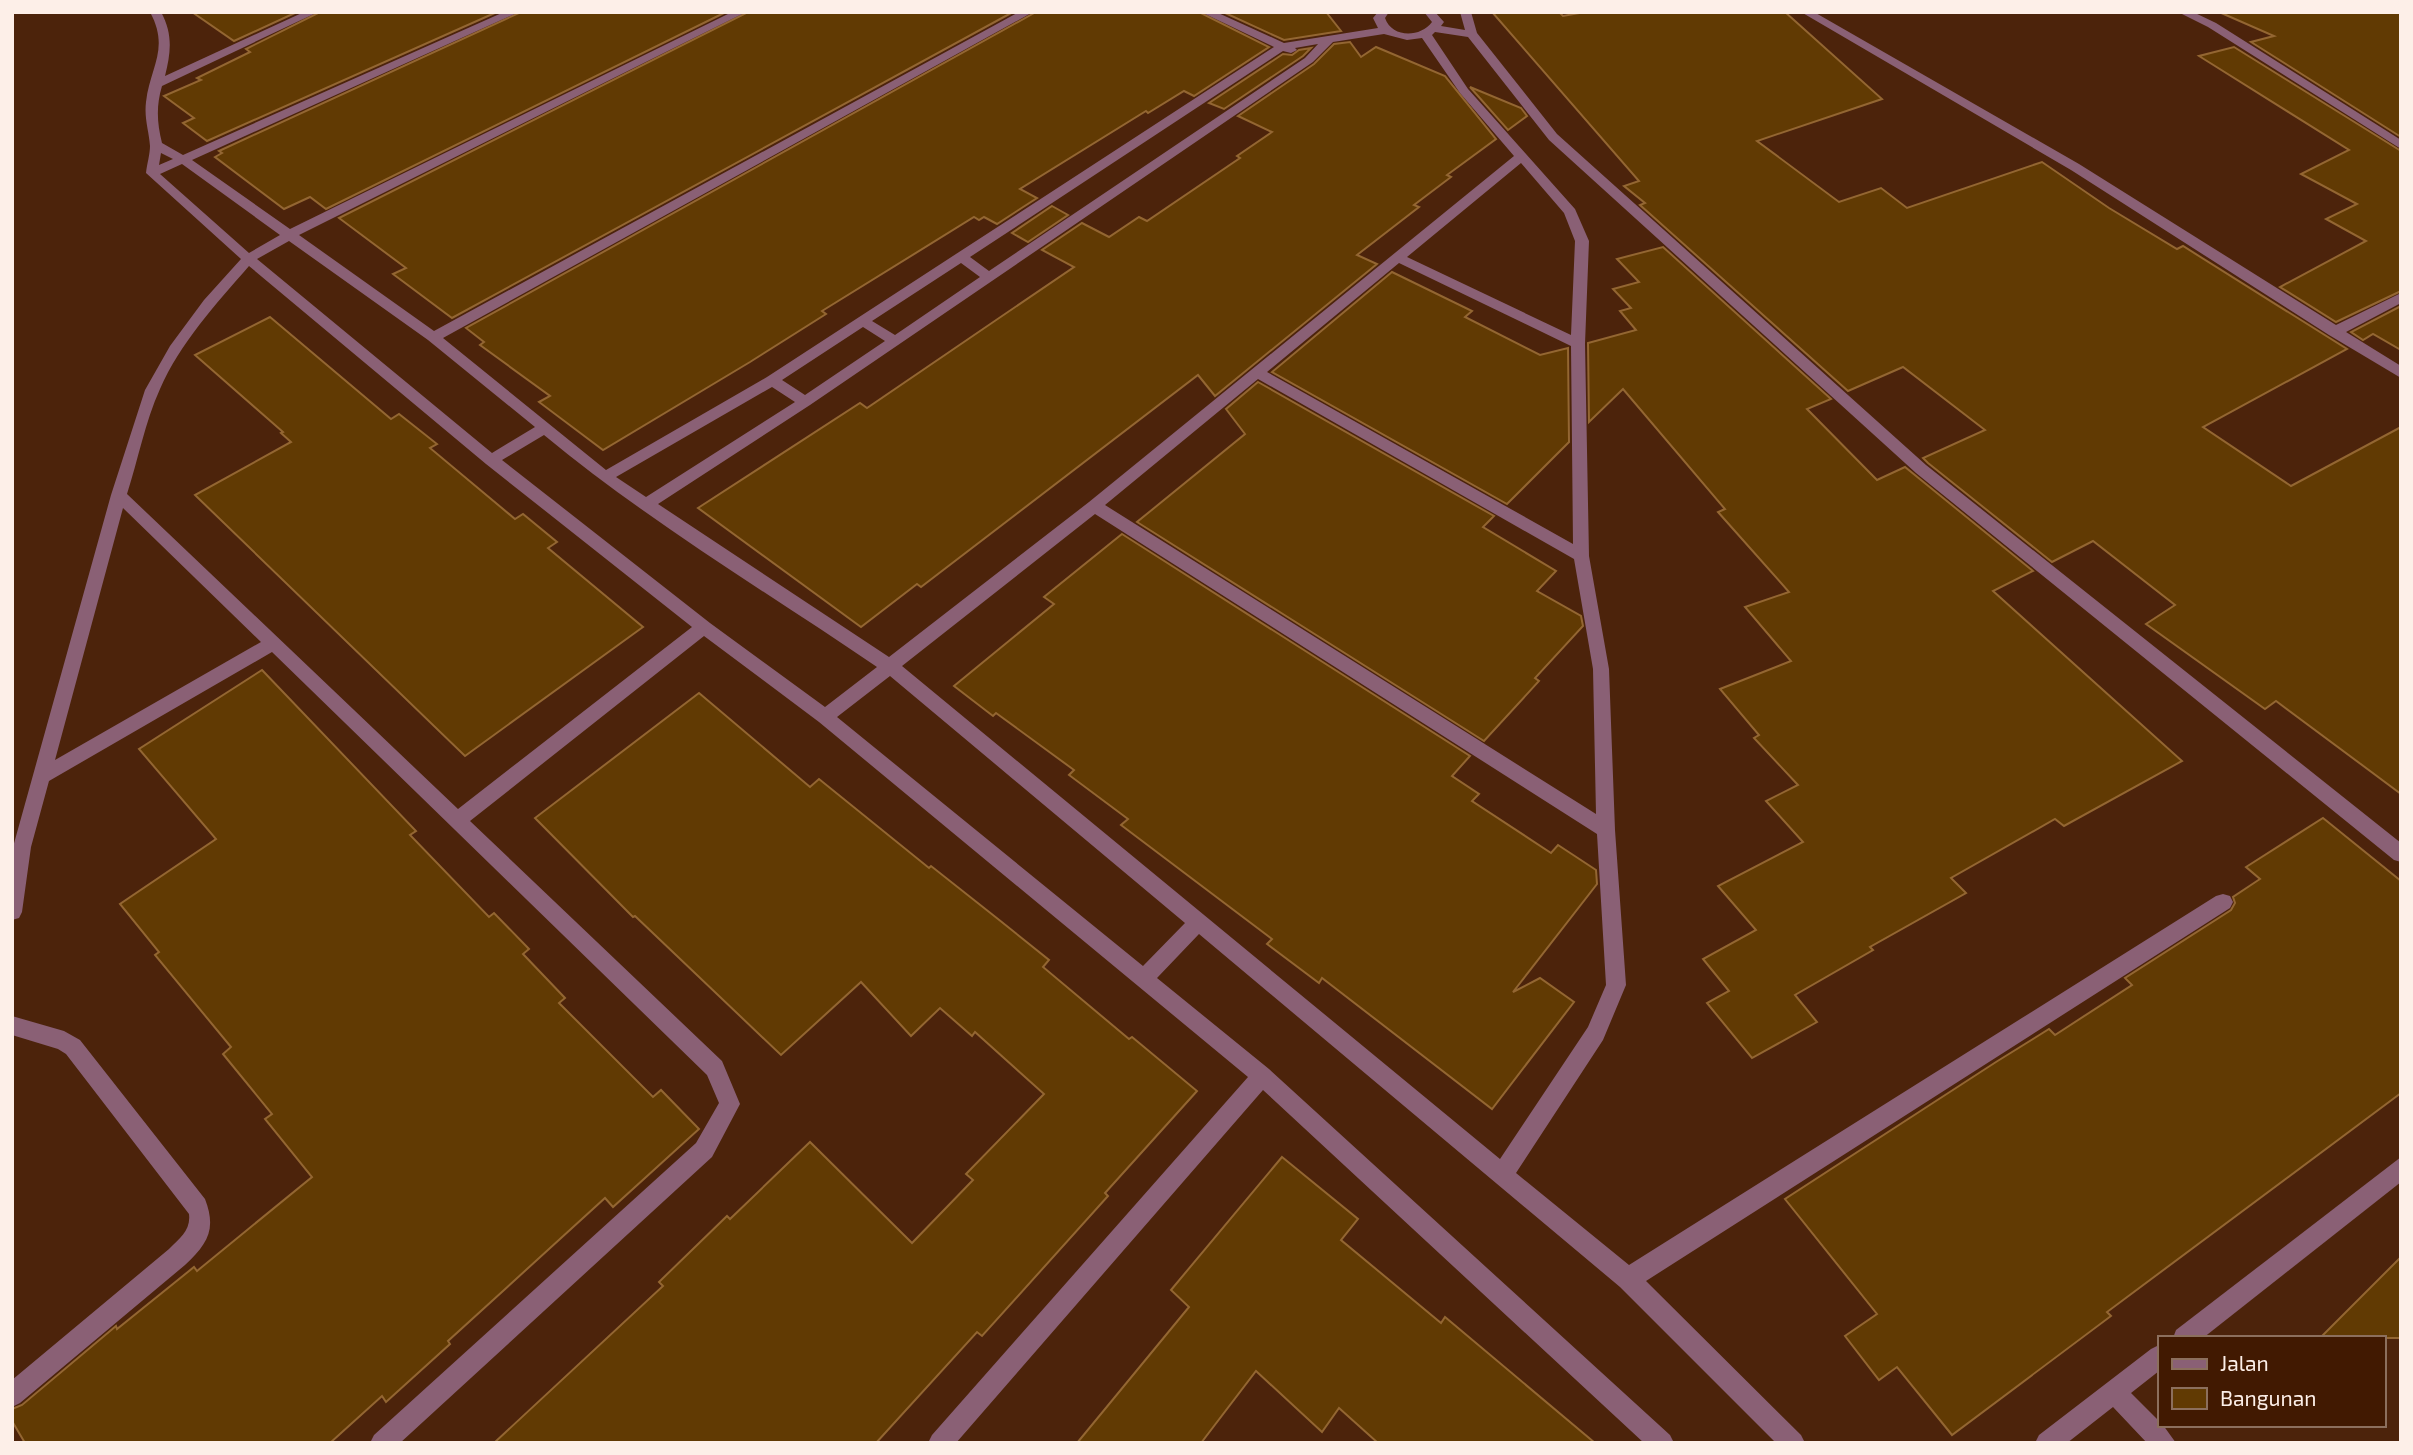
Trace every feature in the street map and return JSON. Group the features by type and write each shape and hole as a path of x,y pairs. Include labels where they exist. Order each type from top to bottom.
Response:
{"street":[{"path":"152,173 156,145 151,125 152,99 166,43 164,26 155,12"},
{"path":"157,84 313,12"},
{"path":"152,173 514,12"},
{"path":"12,912 22,847 119,495 152,390 175,349 209,303 248,259 289,235 741,12"},
{"path":"433,337 1028,12"},
{"path":"1206,12 1309,60"},
{"path":"1384,12 1379,18 1385,30"},
{"path":"1429,12 1438,22 1431,32"},
{"path":"1465,12 1472,34 1553,137 1911,460 2401,854"},
{"path":"1806,12 2075,167 2401,373"},
{"path":"2183,12 2212,26 2401,145"},
{"path":"645,505 805,402 989,277 1061,210 1219,104 1283,46 1385,30 1397,35 1431,32 1472,34"},
{"path":"1431,32 1464,91 1570,212 1582,241 1578,344 1581,556 1601,668 1606,830 1616,985 1596,1033 1503,1174"},
{"path":"605,477 772,380 961,257 1061,210 1219,104 1309,60 1331,38"},
{"path":"156,145 184,160 433,337 605,477 891,667 1628,1279 1793,1443"},
{"path":"825,717 1094,506 1521,158"},
{"path":"152,173 248,259 491,460 704,627 825,717 1262,1076 1662,1443"},
{"path":"961,257 989,277"},
{"path":"1397,257 1578,344"},
{"path":"2334,332 2401,297"},
{"path":"863,321 895,341"},
{"path":"1256,372 1581,556"},
{"path":"772,380 805,402"},
{"path":"491,460 545,428"},
{"path":"119,495 715,1068 730,1104 704,1150 382,1443"},
{"path":"1094,506 1606,830"},
{"path":"458,820 704,627"},
{"path":"41,777 274,643"},
{"path":"1628,1279 2223,902"},
{"path":"1143,979 1197,923"},
{"path":"12,1025 64,1041 73,1047 197,1207 202,1225 198,1235 177,1257 12,1395"},
{"path":"940,1443 1262,1076"},
{"path":"2187,1336 2401,1168"},
{"path":"2046,1443 2158,1358"},
{"path":"2113,1392 2164,1443"}],"building":[{"path":"192,12 297,12 234,41"},
{"path":"320,12 497,12 207,141 183,123 194,118 164,96 201,80 197,78 250,52 246,49"},
{"path":"521,12 726,12 326,209 310,197 284,209 215,157 222,153 219,151"},
{"path":"748,12 1013,12 452,318 393,274 406,268 339,218"},
{"path":"1036,12 1199,12 1269,47 1194,96 1184,91 1148,113 1146,111 1020,189 1037,198 997,224 984,217 979,220 974,217 822,311 826,314 750,362 603,450 539,402 550,396 480,345 484,342 466,328"},
{"path":"1223,12 1326,12 1341,31 1284,40"},
{"path":"1492,12 1559,12 1563,16 1585,12 1785,12 1882,99 1757,141 1839,202 1881,188 1907,208 2042,162 2109,208 2177,249 2183,246 2347,349 2203,427 2291,486 2401,427 2401,794 2276,701 2265,709 2146,624 2175,605 2093,541 2052,562 1928,463 1923,458 1985,430 1903,367 1848,391 1640,205 1645,203 1624,186 1639,181"},
{"path":"2219,12 2401,12 2401,137 2251,42 2274,36"},
{"path":"1350,42 1361,57 1376,47 1445,76 1496,139 1447,175 1451,177 1414,205 1419,207 1357,255 1377,264 1215,396 1198,375 921,587 917,584 861,627 698,508 860,403 867,408 1074,267 1042,250 1082,223 1109,237 1139,217 1147,221 1240,158 1237,156 1272,132 1238,116 1314,64 1334,44"},
{"path":"2234,47 2401,151 2401,291 2336,322 2280,287 2366,241 2326,219 2357,204 2301,174 2349,150 2199,56"},
{"path":"1311,48 1224,109 1209,103 1283,54 1292,55 1299,50"},
{"path":"1470,87 1521,108 1527,116 1508,130"},
{"path":"1052,206 1068,215 1028,242 1012,233"},
{"path":"1663,247 1831,399 1807,409 1877,480 1905,467 2033,571 1993,591 2182,761 2064,826 2055,819 1951,878 1966,893 1870,947 1873,950 1795,995 1817,1022 1752,1058 1707,1003 1729,991 1703,959 1756,930 1718,886 1803,842 1766,801 1798,785 1754,738 1759,735 1720,689 1791,661 1745,607 1789,592 1718,512 1725,509 1623,389 1589,422 1588,343 1636,330 1620,311 1631,308 1613,289 1639,282 1617,259"},
{"path":"1392,272 1472,311 1465,317 1540,355 1568,348 1569,442 1507,504 1272,372"},
{"path":"2401,306 2401,350 2373,334 2363,340 2351,332"},
{"path":"270,317 391,419 399,414 437,444 430,448 515,519 523,514 557,542 548,548 643,627 465,756 195,495 291,442 195,355"},
{"path":"1258,382 1494,516 1483,527 1556,571 1537,591 1581,616 1583,626 1535,678 1539,681 1484,741 1137,522 1245,434 1226,409"},
{"path":"1122,534 1470,756 1452,776 1479,794 1472,801 1551,853 1558,845 1596,870 1597,884 1513,992 1540,978 1574,1002 1492,1109 1322,978 1319,983 1267,944 1272,939 1121,825 1128,819 1069,775 1074,770 996,713 993,716 954,686 1054,604 1044,597"},
{"path":"262,670 416,831 410,835 489,917 494,913 529,949 523,954 565,998 559,1003 653,1097 661,1090 699,1129 613,1207 605,1198 448,1341 450,1344 386,1402 382,1396 330,1443 25,1443 12,1421 12,1409 22,1405 116,1326 117,1329 194,1267 197,1271 312,1177 265,1119 272,1114 223,1054 231,1047 155,955 159,952 120,904 216,839 139,749"},
{"path":"699,693 810,787 819,779 929,868 931,866 998,919 1049,960 1043,967 1129,1039 1132,1037 1197,1091 1105,1193 1108,1196 982,1336 977,1332 876,1443 494,1443 663,1286 659,1282 727,1216 730,1219 810,1142 912,1243 973,1180 966,1174 1044,1094 975,1032 972,1036 940,1008 911,1036 861,982 781,1055 633,917 535,818"},
{"path":"2323,818 2401,881 2401,1093 2107,1312 2111,1316 1952,1435 1897,1367 1879,1380 1845,1336 1877,1314 1785,1199 2049,1029 2055,1035 2132,985 2125,978 2231,910 2235,903 2233,897 2260,879 2246,867"},
{"path":"1282,1157 1358,1219 1341,1240 1441,1323 1445,1317 1595,1443 1378,1443 1339,1408 1322,1432 1256,1371 1201,1443 1077,1443 1189,1307 1171,1290"},
{"path":"2401,1257 2401,1338 2322,1336"}]}
